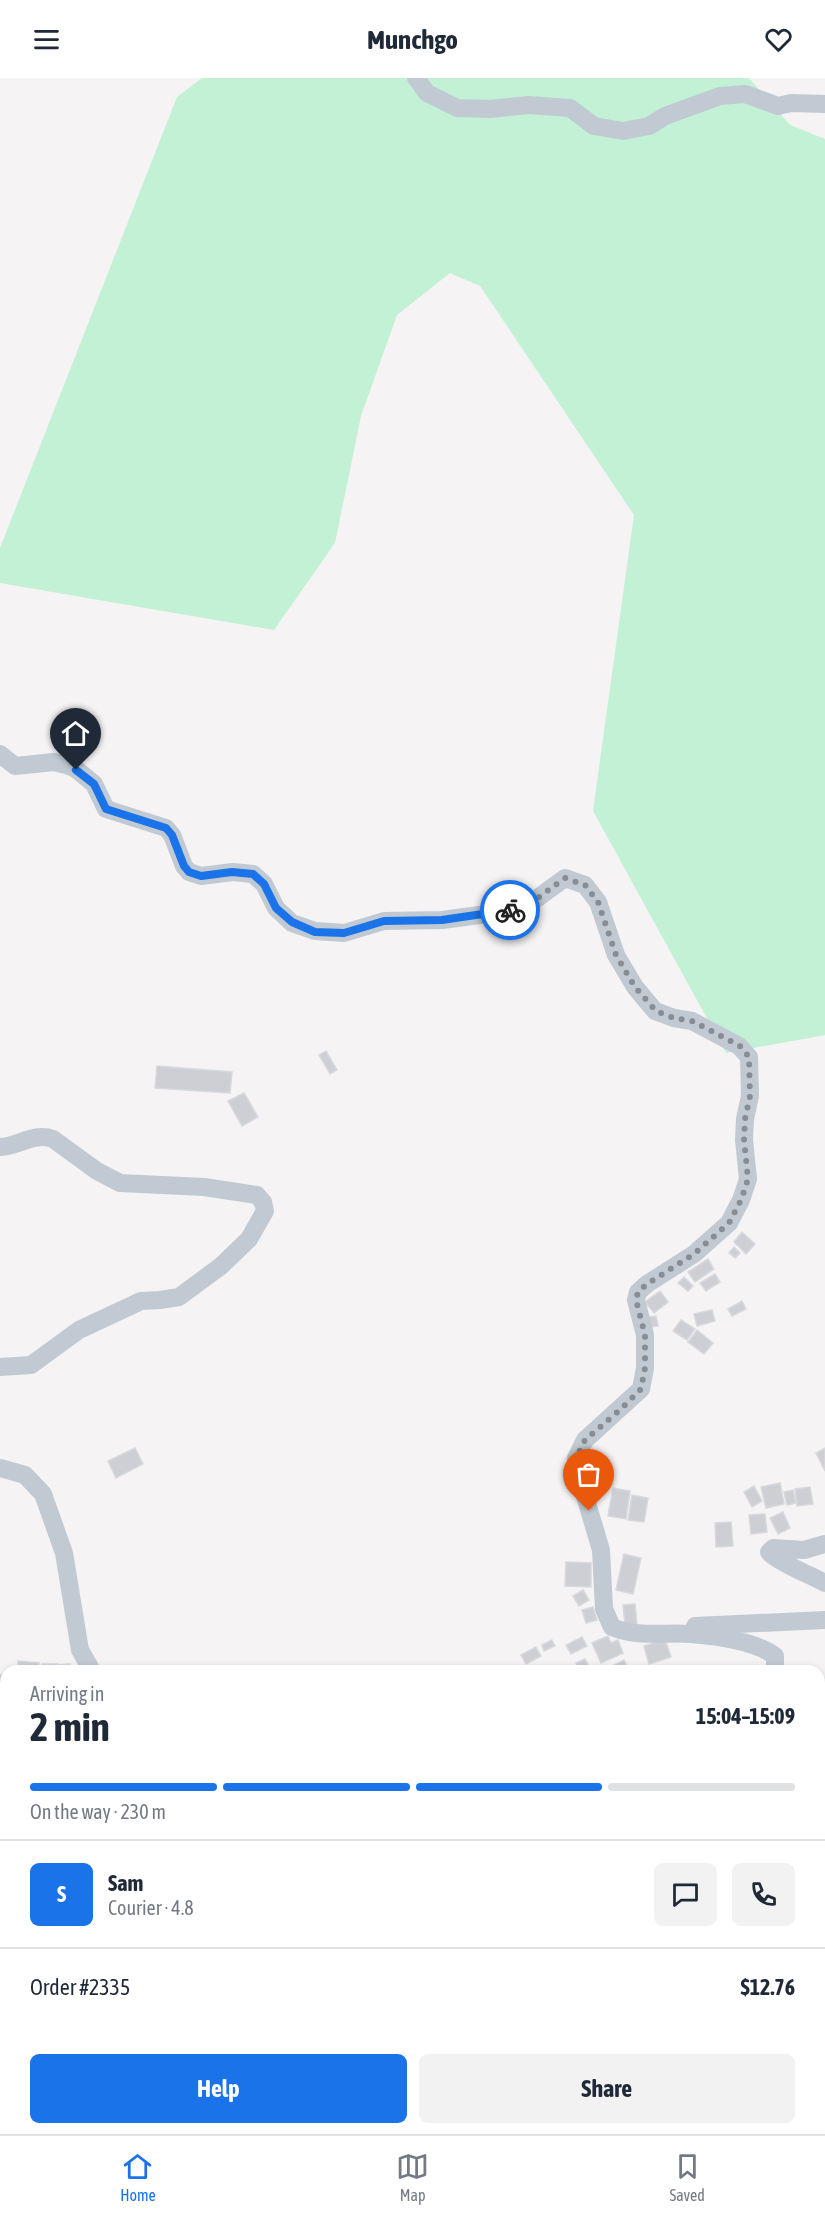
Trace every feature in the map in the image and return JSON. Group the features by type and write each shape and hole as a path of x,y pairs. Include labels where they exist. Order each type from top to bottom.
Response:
{"street":[{"path":"416,78 427,93 456,108 490,110 528,105 570,108 594,126 623,132 649,126 665,116 720,96 744,94 778,106 791,103 825,104"},
{"path":"0,754 15,766 54,762 76,770 94,784 106,809 166,828 172,835 184,866 189,872 201,876 232,872 253,874 264,884 276,908 292,922 315,932 344,933 384,921 442,920 502,912 528,905 565,878 585,885 598,902 616,955 635,987 656,1011 674,1018 692,1021 740,1046 749,1057 750,1096 745,1119 744,1140 748,1179 741,1200 729,1223 694,1254 638,1292 636,1300 645,1335 645,1368 641,1389 585,1440 576,1458 578,1473 601,1550 604,1609 612,1627 634,1634 691,1634 765,1648 775,1656 775,1665"},
{"path":"0,1147 8,1147 46,1136 120,1184 204,1187 257,1195 263,1202 265,1211 249,1239 221,1266 179,1297 141,1300 78,1330 31,1365 0,1367"},
{"path":"0,1468 25,1475 43,1494 64,1553 80,1650 89,1665"},
{"path":"825,1544 804,1550 777,1548 769,1552 774,1558 825,1583"},
{"path":"691,1634 694,1626 825,1620"}],"green space":[{"path":"202,78 749,78 790,125 825,139 825,1035 726,1053 593,811 634,515 480,286 450,273 397,315 361,416 335,543 274,630 0,583 0,548 177,97"}],"building":[{"path":"326,1051 337,1070 330,1074 319,1055"},
{"path":"157,1066 232,1072 230,1093 155,1088"},
{"path":"244,1093 258,1117 242,1126 228,1101"},
{"path":"742,1232 755,1244 746,1254 734,1242"},
{"path":"734,1247 740,1253 735,1258 729,1253"},
{"path":"708,1259 714,1269 695,1282 688,1272"},
{"path":"715,1274 720,1282 706,1291 700,1283"},
{"path":"684,1277 693,1286 688,1291 678,1283"},
{"path":"660,1291 668,1302 654,1313 645,1302"},
{"path":"742,1301 746,1309 732,1316 728,1309"},
{"path":"712,1310 715,1321 697,1326 694,1314"},
{"path":"656,1316 658,1326 650,1327 648,1317"},
{"path":"681,1320 695,1329 687,1340 673,1331"},
{"path":"697,1330 713,1343 704,1354 688,1342"},
{"path":"135,1448 143,1464 116,1478 108,1461"},
{"path":"825,1448 825,1471 816,1453"},
{"path":"780,1483 784,1504 766,1508 761,1487"},
{"path":"754,1486 762,1501 752,1507 744,1492"},
{"path":"810,1487 813,1504 797,1506 795,1489"},
{"path":"613,1488 630,1491 626,1519 608,1516"},
{"path":"793,1490 796,1503 787,1505 784,1492"},
{"path":"632,1495 648,1498 644,1522 628,1520"},
{"path":"783,1512 790,1528 778,1534 770,1518"},
{"path":"765,1514 767,1532 751,1534 749,1515"},
{"path":"731,1522 733,1546 716,1547 715,1523"},
{"path":"624,1554 641,1558 633,1594 616,1590"},
{"path":"566,1562 591,1563 591,1587 565,1586"},
{"path":"583,1590 589,1600 579,1606 573,1596"},
{"path":"635,1604 637,1625 625,1626 623,1605"},
{"path":"593,1607 597,1620 586,1623 582,1610"},
{"path":"608,1636 611,1643 618,1640 623,1653 601,1663 592,1643"},
{"path":"582,1637 587,1646 571,1654 566,1645"},
{"path":"665,1639 671,1657 649,1664 644,1646"},
{"path":"552,1640 555,1646 544,1651 542,1645"},
{"path":"536,1647 541,1656 526,1664 521,1655"},
{"path":"585,1659 588,1665 577,1665 576,1663"},
{"path":"624,1660 626,1665 614,1665"},
{"path":"18,1661 39,1663 39,1665 18,1665"}],"way so far":[{"path":"510,910 528,905 565,878 585,885 598,902 616,955 635,987 656,1011 674,1018 692,1021 740,1046 749,1057 750,1096 745,1119 744,1140 748,1179 741,1200 729,1223 694,1254 638,1292 636,1300 645,1335 645,1368 641,1389 585,1440 576,1458 589,1511"}],"route":[{"path":"76,770 94,784 106,809 166,828 172,835 184,866 189,872 201,876 232,872 253,874 264,884 276,908 292,922 315,932 344,933 384,921 442,920 510,910"}]}
